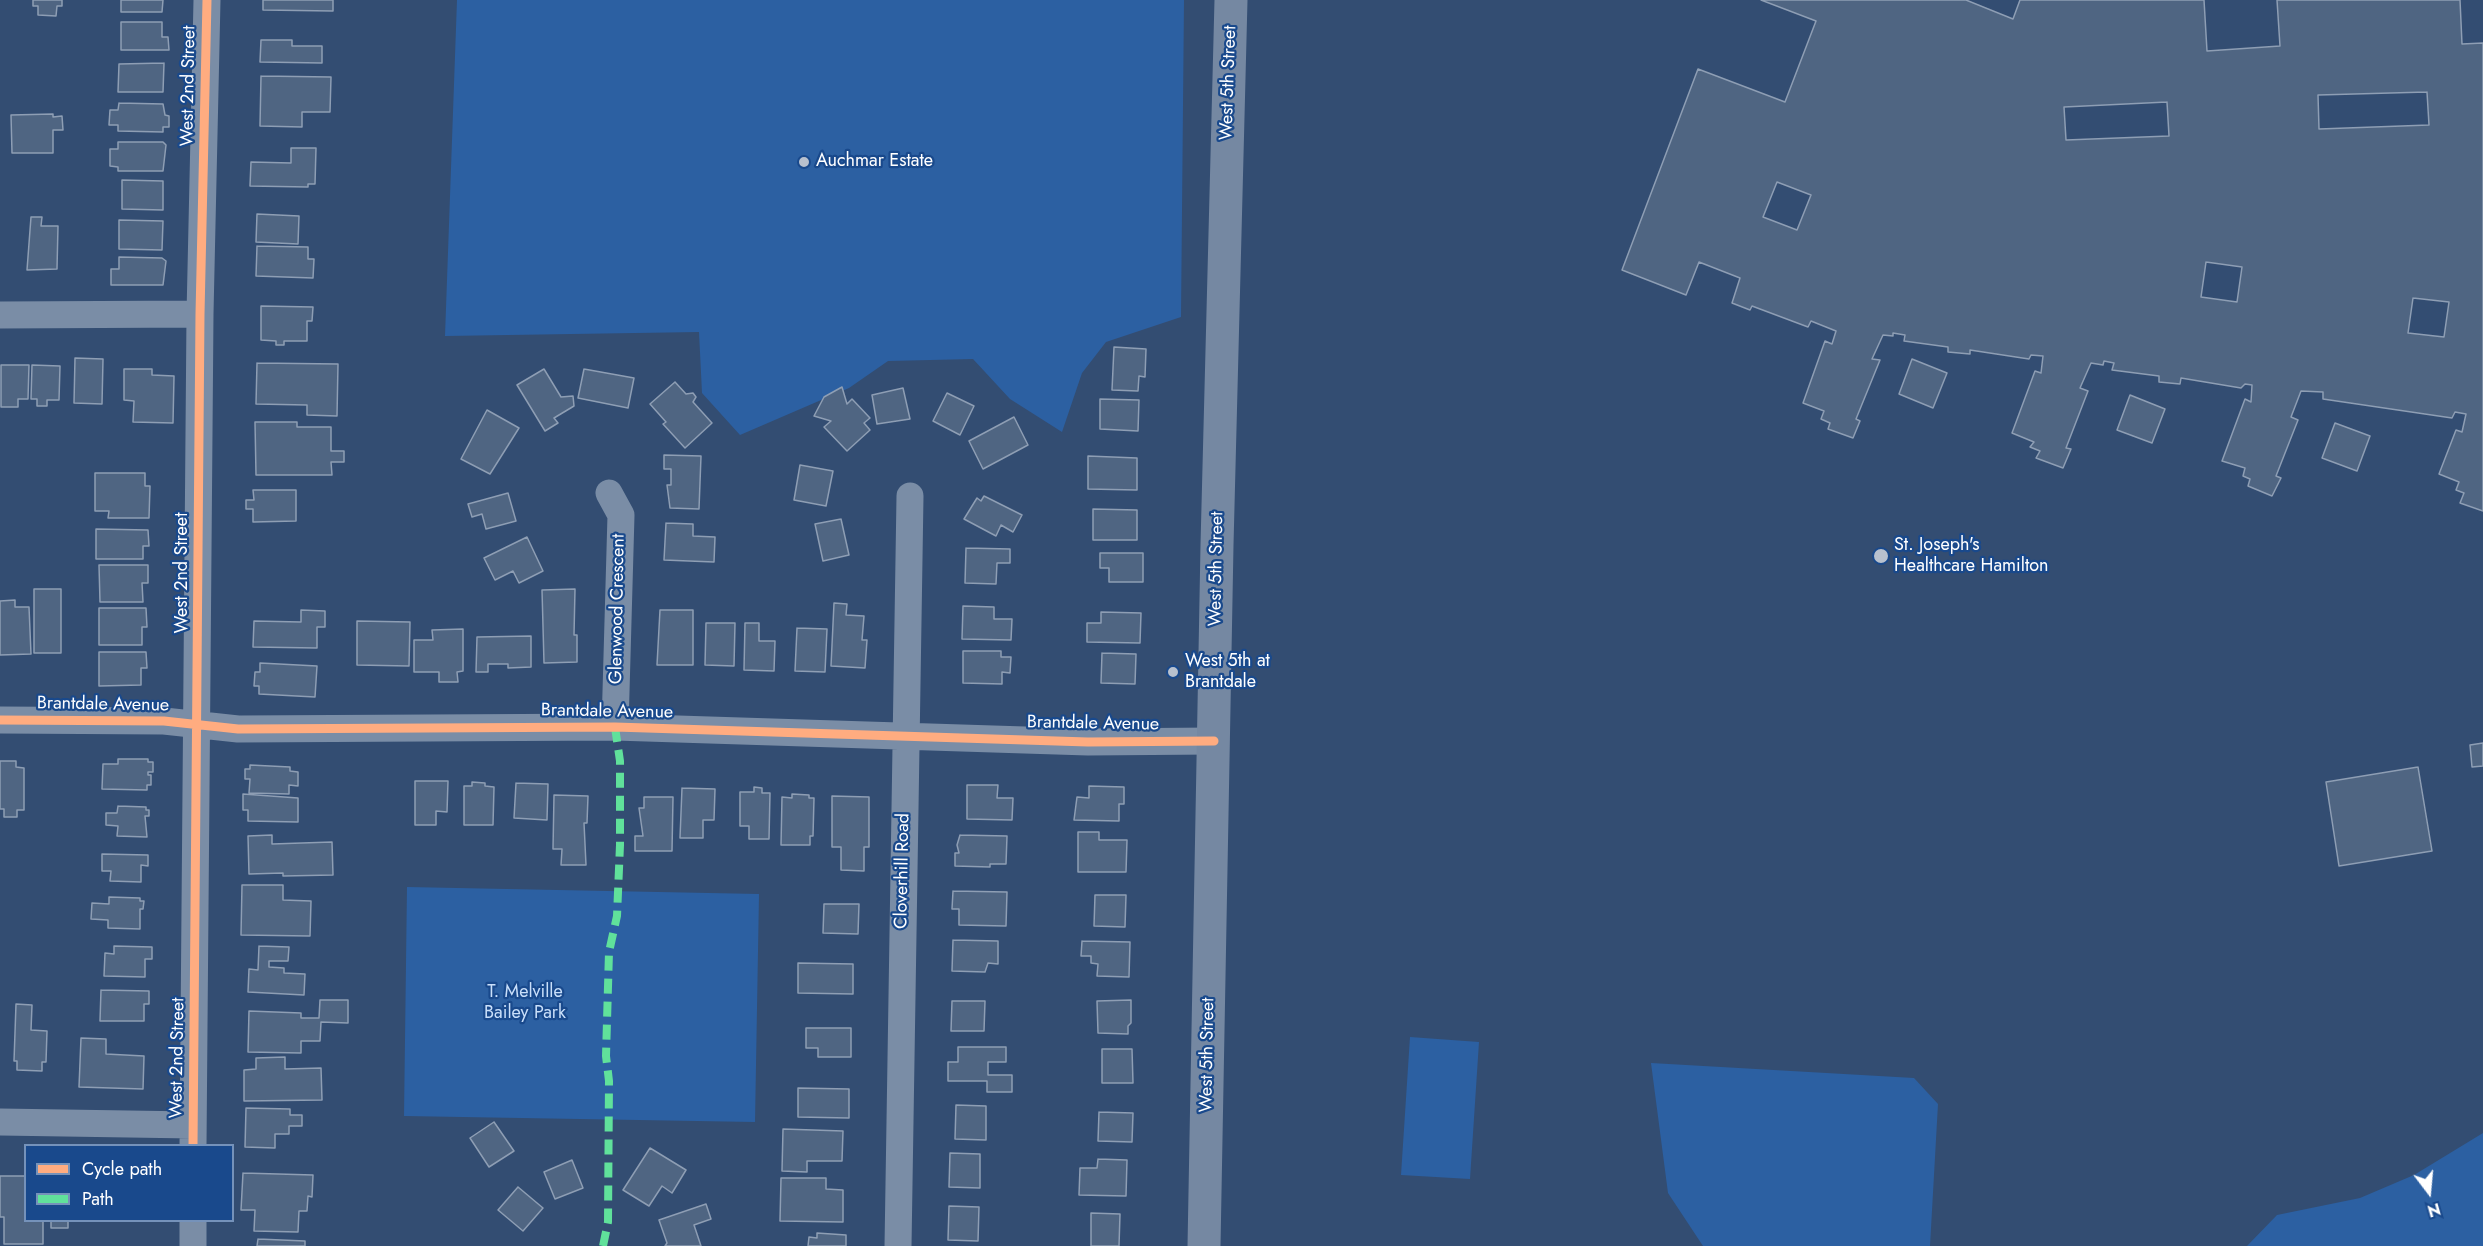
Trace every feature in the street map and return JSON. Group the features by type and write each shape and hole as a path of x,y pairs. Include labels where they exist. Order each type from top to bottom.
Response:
{"main road":[{"name":"West 5th Street","path":"1204,1246 1231,0"}],"street":[{"name":"West 2nd Street","path":"193,1135 199,723 200,314 207,0"},
{"path":"0,315 200,314"},
{"name":"Glenwood Crescent","path":"609,493 621,514 615,727"},
{"name":"Cloverhill Road","path":"898,1246 910,496"},
{"name":"Brantdale Avenue","path":"0,720 199,723 238,729 615,727 1088,742 1214,741"},
{"path":"0,1122 193,1135"},
{"path":"193,1222 193,1246"}],"green space":[{"name":"Auchmar Estate","path":"457,0 1184,0 1181,317 1106,342 1082,373 1062,432 1010,399 973,359 888,361 849,388 740,435 702,393 699,332 445,336"},
{"name":"T. Melville Bailey Park","path":"407,887 759,894 755,1122 404,1116"},
{"path":"1410,1037 1479,1042 1470,1179 1401,1175"},
{"path":"1651,1063 1914,1078 1938,1104 1930,1246 1703,1246 1668,1193"},
{"path":"2483,1133 2483,1246 2247,1246 2277,1215 2360,1198 2414,1175"}],"building":[{"path":"33,0 62,0 62,6 57,6 56,16 38,15 38,6 33,6"},
{"path":"121,0 163,0 162,12 121,12"},
{"path":"263,0 333,0 333,11 263,10"},
{"path":"1761,0 1966,0 2013,19 2020,0 2204,0 2207,51 2280,46 2277,0 2460,0 2462,44 2483,43 2483,511 2460,503 2464,493 2456,490 2459,482 2439,474 2456,430 2462,432 2466,414 2455,412 2452,418 2323,399 2323,392 2301,391 2291,417 2298,420 2276,476 2281,478 2272,496 2248,486 2250,479 2243,476 2245,468 2222,461 2245,399 2251,402 2252,385 2245,384 2241,388 2181,378 2180,384 2159,382 2159,376 2112,370 2114,363 2104,361 2103,365 2091,363 2080,388 2088,391 2066,448 2071,449 2063,468 2036,458 2040,451 2030,447 2034,442 2012,433 2035,371 2041,373 2043,356 2031,355 2029,359 1970,350 1970,354 1948,352 1948,347 1904,341 1905,335 1893,333 1893,336 1883,335 1872,359 1880,360 1856,419 1860,421 1853,438 1828,429 1830,423 1821,419 1824,411 1803,403 1825,341 1832,344 1836,331 1811,321 1808,327 1752,306 1750,310 1732,303 1740,278 1699,262 1686,295 1622,270 1698,69 1785,102 1816,21","holes":["2427,92 2429,125 2319,129 2318,95","2167,102 2169,136 2066,140 2064,107"]},
{"path":"121,22 162,22 162,37 168,37 169,50 121,50"},
{"path":"261,40 292,40 292,46 322,46 322,63 260,62"},
{"path":"164,63 163,92 118,92 119,64"},
{"path":"261,76 331,77 330,112 302,112 302,127 260,126"},
{"path":"119,103 163,104 165,115 169,116 169,127 163,127 163,132 118,131 118,125 109,125 110,110 118,110"},
{"path":"53,114 53,117 62,116 63,130 53,130 53,153 12,153 11,115"},
{"path":"118,142 163,142 166,145 163,171 118,171 118,167 110,166 110,149 118,149"},
{"path":"291,148 316,148 315,184 308,184 308,187 250,186 251,162 291,163"},
{"path":"122,180 163,181 163,210 122,209"},
{"path":"1777,182 1811,195 1797,230 1763,217"},
{"path":"257,214 299,216 298,244 256,242"},
{"path":"31,217 42,217 41,226 58,226 57,269 27,270"},
{"path":"119,220 163,221 162,250 119,249"},
{"path":"257,246 308,247 308,259 314,259 313,278 256,276"},
{"path":"119,257 162,258 166,261 163,285 111,285 111,269 119,269"},
{"path":"2206,262 2242,267 2237,302 2201,297"},
{"path":"2413,298 2449,302 2444,337 2408,333"},
{"path":"261,306 313,307 312,321 307,321 307,341 284,341 284,345 276,345 276,341 261,340"},
{"path":"1114,347 1146,349 1145,377 1139,376 1138,391 1112,390"},
{"path":"75,358 103,359 102,404 74,403"},
{"path":"1912,359 1947,373 1933,408 1899,394"},
{"path":"257,363 338,364 337,416 307,415 307,405 256,404"},
{"path":"1,365 29,365 28,399 18,399 18,407 1,407"},
{"path":"32,365 60,366 59,400 47,400 47,406 37,406 37,399 31,399"},
{"path":"124,369 152,369 152,375 174,376 173,423 133,422 134,401 124,400"},
{"path":"544,369 561,397 573,396 574,406 554,418 558,423 545,431 517,385"},
{"path":"584,369 634,378 628,408 578,398"},
{"path":"675,382 686,394 693,393 696,397 693,402 712,423 685,448 663,424 666,422 650,404"},
{"path":"842,387 847,404 852,399 870,418 864,423 870,430 847,451 824,427 831,421 814,416 824,397"},
{"path":"903,388 910,419 877,424 872,395"},
{"path":"947,393 974,406 960,435 933,421"},
{"path":"2130,395 2165,409 2152,443 2117,430"},
{"path":"1100,399 1139,400 1138,431 1100,429"},
{"path":"487,410 519,428 490,474 461,459"},
{"path":"1014,417 1028,445 983,469 969,441"},
{"path":"255,422 297,422 297,427 331,427 331,451 344,451 344,462 331,462 332,475 256,475"},
{"path":"2335,423 2370,436 2357,471 2322,458"},
{"path":"664,455 701,456 699,509 670,508 667,485 671,485 671,469 664,469"},
{"path":"1088,456 1137,458 1137,490 1088,489"},
{"path":"800,465 833,471 826,506 794,500"},
{"path":"95,473 145,473 145,486 150,486 149,518 108,518 109,511 95,511"},
{"path":"253,490 296,490 296,521 253,522 253,509 246,509 246,500 254,500"},
{"path":"508,493 516,521 486,529 482,514 472,517 468,504"},
{"path":"984,496 1022,515 1013,532 1001,525 996,536 964,519 977,498 981,501"},
{"path":"1093,509 1137,510 1137,540 1093,540"},
{"path":"841,519 849,555 823,561 815,524"},
{"path":"666,523 693,524 693,536 715,537 714,562 664,560"},
{"path":"96,529 148,530 149,546 143,546 143,559 96,559"},
{"path":"527,537 543,571 519,583 513,571 495,580 484,558"},
{"path":"966,548 1010,549 1010,563 997,563 996,584 965,583"},
{"path":"1100,553 1143,553 1143,582 1109,582 1109,568 1100,568"},
{"path":"99,565 148,565 148,583 142,583 143,602 100,602"},
{"path":"34,589 61,589 61,653 34,653"},
{"path":"575,589 574,635 577,635 577,662 544,663 542,590"},
{"path":"15,600 15,607 29,607 31,654 0,655 0,601"},
{"path":"834,603 847,604 846,615 864,616 862,640 867,640 865,668 831,666"},
{"path":"963,606 994,607 994,619 1012,619 1011,640 962,639"},
{"path":"99,608 146,608 147,627 142,627 142,645 99,645"},
{"path":"301,610 325,611 325,627 317,627 317,648 253,647 254,621 301,622"},
{"path":"660,610 693,610 693,665 657,665"},
{"path":"1101,612 1141,613 1140,643 1087,642 1087,623 1101,623"},
{"path":"357,621 410,622 409,666 357,665"},
{"path":"706,623 735,623 734,666 705,665"},
{"path":"745,623 759,623 759,641 775,641 774,671 744,670"},
{"path":"797,628 827,629 825,672 795,671"},
{"path":"463,629 463,671 457,672 458,682 439,682 439,672 414,672 414,640 433,640 432,630"},
{"path":"531,636 531,667 508,668 508,664 488,664 488,672 476,672 477,637"},
{"path":"963,651 1001,651 1001,657 1011,657 1010,673 1002,672 1002,684 963,683"},
{"path":"99,652 146,652 147,668 141,668 141,685 99,686"},
{"path":"1102,653 1136,654 1135,684 1101,683"},
{"path":"260,663 317,666 315,697 259,694 259,686 254,686 255,672 260,672"},
{"path":"2483,743 2483,766 2472,767 2470,745"},
{"path":"118,759 148,759 148,762 153,762 153,772 148,772 148,775 151,775 151,785 147,785 147,790 102,789 103,764 118,764"},
{"path":"0,761 16,761 16,767 24,768 24,810 17,810 17,817 4,817 4,809 0,809"},
{"path":"250,765 290,767 290,771 298,772 298,786 289,785 289,794 249,793 250,779 245,779 245,769 250,769"},
{"path":"2418,767 2432,851 2339,866 2326,782"},
{"path":"415,781 448,781 447,812 436,811 436,825 415,825"},
{"path":"472,782 485,783 485,786 494,787 493,825 464,825 464,786 472,786"},
{"path":"516,783 548,784 547,820 514,818"},
{"path":"967,785 998,785 997,798 1013,798 1012,820 967,819"},
{"path":"1089,786 1124,787 1124,804 1119,804 1119,821 1074,820 1077,797 1089,798"},
{"path":"754,787 762,788 762,793 770,793 769,839 749,839 749,826 740,826 740,792 754,792"},
{"path":"682,788 715,789 714,820 703,820 703,838 680,838"},
{"path":"243,794 298,798 298,822 248,821 248,810 243,810"},
{"path":"792,794 809,795 809,798 814,798 813,836 810,836 810,845 781,845 782,797 792,798"},
{"path":"554,795 588,796 587,823 584,823 586,865 561,865 562,849 553,849"},
{"path":"832,796 869,797 869,847 864,847 864,871 841,870 841,847 832,847"},
{"path":"644,797 673,797 672,851 635,851 635,836 643,836 639,808 644,808"},
{"path":"118,806 146,807 146,810 149,810 149,816 145,816 147,837 117,836 118,826 106,825 106,813 117,813"},
{"path":"1078,832 1099,832 1099,840 1127,840 1126,872 1078,872"},
{"path":"272,835 272,844 332,842 333,875 249,874 248,836"},
{"path":"960,835 1007,836 1006,864 990,864 990,867 955,866 955,853 959,853 957,845"},
{"path":"102,854 148,855 148,866 141,865 141,882 110,881 111,871 102,871"},
{"path":"242,885 283,885 283,900 311,901 310,936 241,935"},
{"path":"953,891 1007,892 1006,926 959,925 959,909 952,909"},
{"path":"1095,895 1126,895 1125,927 1094,926"},
{"path":"109,897 140,898 140,901 144,901 143,909 140,909 140,929 108,928 108,920 91,919 92,903 109,904"},
{"path":"824,904 859,904 858,934 823,933"},
{"path":"953,940 998,941 998,964 988,963 985,972 952,971"},
{"path":"1082,941 1130,942 1129,977 1097,976 1098,964 1091,963 1091,956 1081,956"},
{"path":"114,946 152,947 152,959 145,959 145,977 104,976 105,953 114,954"},
{"path":"259,946 289,947 288,961 269,961 269,967 284,968 284,973 305,974 304,995 248,992 249,969 258,970"},
{"path":"798,963 853,964 853,994 798,993"},
{"path":"101,990 149,991 149,1004 144,1004 144,1021 100,1021"},
{"path":"320,1000 348,1000 348,1023 321,1022 320,1041 301,1041 301,1053 248,1052 249,1011 301,1013 301,1018 319,1018"},
{"path":"1131,1000 1131,1023 1128,1026 1128,1034 1098,1033 1097,1001"},
{"path":"952,1001 985,1001 984,1031 951,1031"},
{"path":"16,1004 32,1005 31,1030 47,1031 46,1062 42,1062 42,1071 17,1070 17,1061 14,1061"},
{"path":"806,1028 851,1028 851,1057 818,1057 818,1048 806,1048"},
{"path":"81,1038 106,1039 106,1054 144,1056 143,1089 79,1087"},
{"path":"958,1047 1006,1047 1006,1062 988,1062 988,1075 1012,1075 1012,1092 987,1092 987,1081 948,1081 948,1062 958,1062"},
{"path":"1102,1049 1132,1049 1133,1083 1102,1083"},
{"path":"285,1057 285,1069 321,1068 322,1100 244,1101 244,1070 256,1069 256,1058"},
{"path":"798,1088 849,1089 849,1118 798,1117"},
{"path":"956,1105 986,1106 986,1140 955,1139"},
{"path":"246,1108 290,1109 290,1115 302,1115 302,1126 289,1126 289,1134 275,1134 275,1148 245,1147"},
{"path":"1099,1112 1133,1113 1132,1142 1098,1141"},
{"path":"494,1122 514,1151 489,1167 470,1138"},
{"path":"783,1129 843,1131 842,1161 807,1161 807,1172 782,1171"},
{"path":"650,1148 686,1170 672,1193 662,1186 649,1206 623,1190"},
{"path":"950,1153 980,1154 980,1188 949,1187"},
{"path":"1098,1159 1127,1160 1126,1196 1079,1195 1080,1168 1097,1168"},
{"path":"572,1160 583,1188 555,1199 544,1172"},
{"path":"243,1173 313,1175 312,1197 308,1196 307,1211 299,1211 298,1232 254,1231 255,1210 241,1210"},
{"path":"0,1176 24,1176 24,1222 43,1222 43,1244 4,1244 4,1217 0,1217"},
{"path":"781,1178 826,1178 826,1189 843,1190 843,1222 780,1221"},
{"path":"518,1187 543,1208 523,1231 498,1210"},
{"path":"706,1204 711,1219 694,1225 701,1246 665,1246 667,1243 659,1220"},
{"path":"949,1206 979,1207 978,1241 948,1240"},
{"path":"1091,1213 1120,1214 1119,1246 1091,1246"},
{"path":"51,1222 68,1222 68,1228 51,1228"},
{"path":"817,1233 846,1235 846,1246 808,1246 809,1237 817,1238"},
{"path":"258,1239 305,1241 305,1246 257,1246"}],"marked path":[{"path":"603,1246 608,1222 609,1081 606,1056 609,952 617,916 620,845 620,761 615,727"}],"cycle path":[{"path":"193,1144 200,314 207,0"},
{"path":"0,720 164,721 238,729 615,727 1088,742 1214,741"}],"place":[{"name":"Auchmar Estate","path":"804,162"},
{"name":"St. Joseph's Healthcare Hamilton","path":"1881,556"},
{"name":"West 5th at Brantdale","path":"1173,672"}]}
